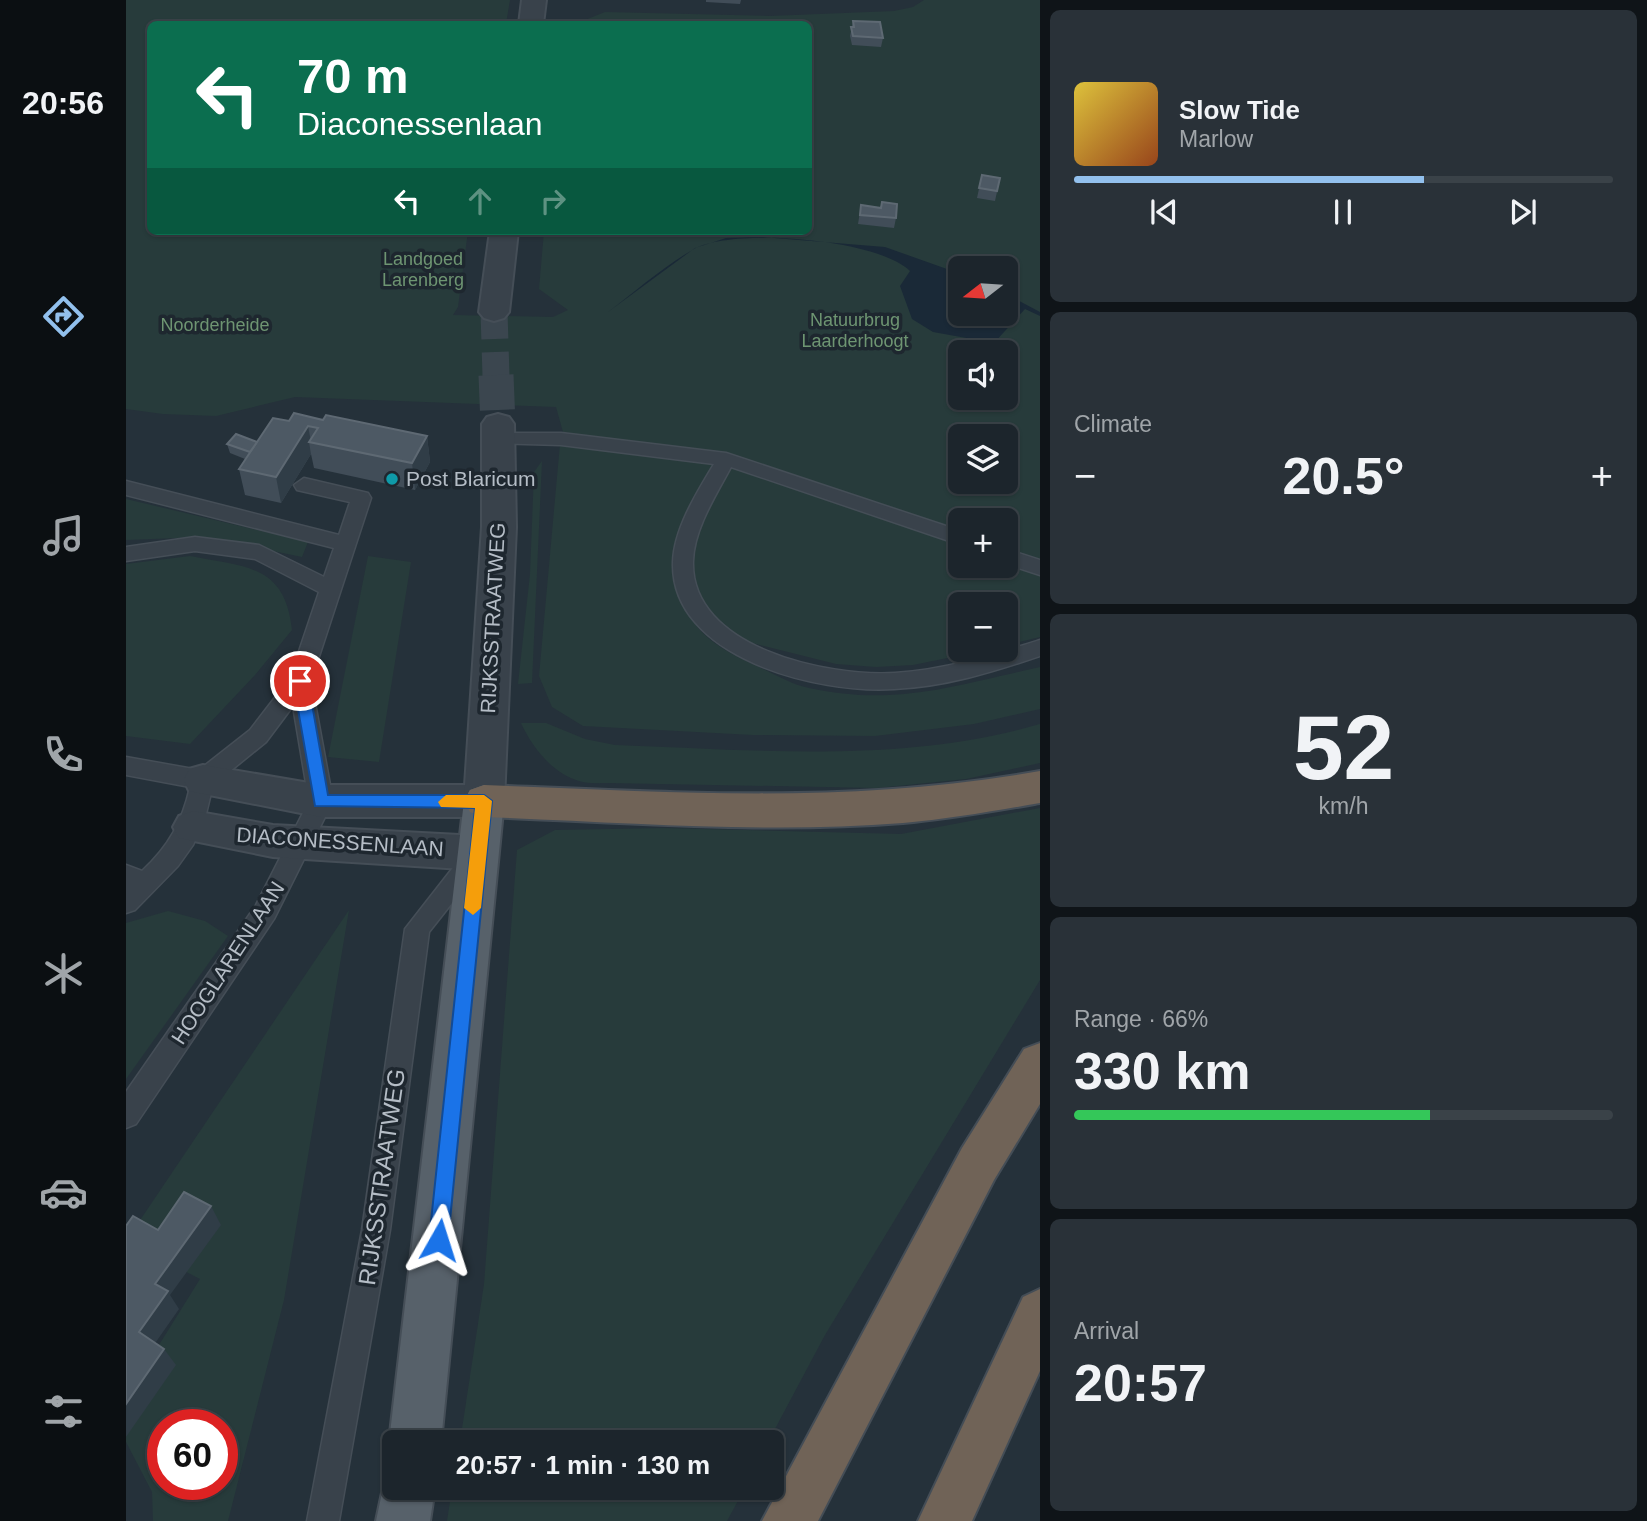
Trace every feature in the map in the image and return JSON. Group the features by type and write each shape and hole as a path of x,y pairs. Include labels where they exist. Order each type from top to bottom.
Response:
{"highway":[{"path":"484,801 867,811 951,804 1040,787"},
{"path":"789,1521 978,1164 1040,1063"},
{"path":"946,1521 1040,1314"}],"main road":[{"name":"RIJKSSTRAATWEG","path":"416,1430 484,801"},
{"path":"403,1521 407,1500"}],"street":[{"path":"531,21 534,0"},
{"path":"495,304 504,235"},
{"name":"RIJKSSTRAATWEG","path":"484,801 499,527 498,432"},
{"name":"DIACONESSENLAAN","path":"203,780 321,801 484,801"},
{"name":"DIACONESSENLAAN","path":"193,827 302,843 478,853"}],"lane":[{"path":"498,432 726,459 948,534"},
{"path":"726,459 705,494 683,559 690,604 703,622 726,641 788,665 848,680 945,674 1040,648"},
{"path":"126,902 136,880 179,852 193,827 203,780 258,736 300,681 361,498 304,485"},
{"path":"126,488 223,510 347,544"},
{"path":"126,554 195,544 259,552 332,590"},
{"path":"1018,561 1040,569"},
{"path":"300,681 321,801"},
{"name":"DIACONESSENLAAN","path":"126,766 203,780"},
{"name":"HOOGLARENLAAN","path":"126,1115 265,912 321,801"},
{"name":"RIJKSSTRAATWEG","path":"323,1521 376,1230 417,929 478,853"}],"green space":[{"path":"126,0 510,0 506,21 147,21 147,235 467,235 458,307 453,315 553,317 568,310 539,289 544,235 812,235 812,21 582,21 605,12 770,16 894,11 913,7 924,0 1040,0 1040,565 1018,557 1018,508 948,508 948,531 727,457 563,432 556,407 295,397 216,416 163,414 126,409"},
{"path":"560,444 720,462 679,590 697,627 737,657 802,686 870,695 953,687 1040,667 1040,709 974,724 875,736 753,735 583,726 552,707 539,676"},
{"path":"542,461 532,683 518,684 530,574 534,472"},
{"path":"729,463 948,539 948,578 1018,578 1018,565 1040,573 1040,637 1018,642 1018,592 948,592 948,658 913,665 876,667 836,664 736,639 695,601 689,556 711,493"},
{"path":"126,499 308,542 302,557 205,537 126,540"},
{"path":"190,556 245,567 271,580 281,592 288,608 292,630 255,675 190,744 126,736 126,564"},
{"path":"368,556 411,562 379,762 328,757"},
{"path":"521,723 546,723 585,739 615,745 775,751 882,750 935,745 988,737 1040,724 1040,763 966,779 877,788 589,783 560,772 544,758"},
{"path":"1040,808 1040,980 825,1335 774,1430 462,1430 484,1284 517,850 555,830 665,828 901,834"},
{"path":"349,910 284,1300 238,1482 238,1409 147,1409 147,1482 126,1442 126,1398 200,1279 126,1241"},
{"path":"168,911 205,921 228,936 126,1079 126,923"},
{"path":"152,1500 233,1500 228,1521 153,1521"},
{"path":"450,1500 738,1500 727,1521 447,1521"}],"water":[{"path":"726,238 775,238 714,242 692,250 695,248"},
{"path":"819,242 885,247 948,269 948,326 1010,326 997,340 977,340 933,332 912,319 900,286 910,271 893,260 838,244"},
{"path":"692,250 608,312 661,271"},
{"path":"1018,300 1040,312 1040,316 1025,309 1018,317"}],"building":[{"path":"853,21 880,22 883,38 853,36"},
{"path":"982,175 1000,178 997,191 979,188"},
{"path":"882,202 897,204 896,218 860,215 861,205 881,208"},
{"path":"294,413 323,420 326,415 427,436 412,463 309,442 318,428 308,426 276,477 239,469 273,418 289,421"},
{"path":"236,434 257,442 250,452 227,444"},
{"path":"184,1192 211,1206 155,1284 168,1291 139,1332 164,1349 126,1404 126,1226 133,1216 158,1230"}],"tunnel":[{"path":"494,312 496,376"},
{"path":"496,375 498,424"}],"slow traffic":[{"path":"446,802 484,801 473,908"}],"place":[{"name":"Post Blaricum","path":"392,479"}],"route":[{"path":"300,681 321,801 484,801 439,1240"}],"park label":[{"name":"Landgoed Larenberg","path":"423,269"},
{"name":"Noorderheide","path":"215,325"},
{"name":"Natuurbrug Laarderhoogt","path":"855,330"}]}
